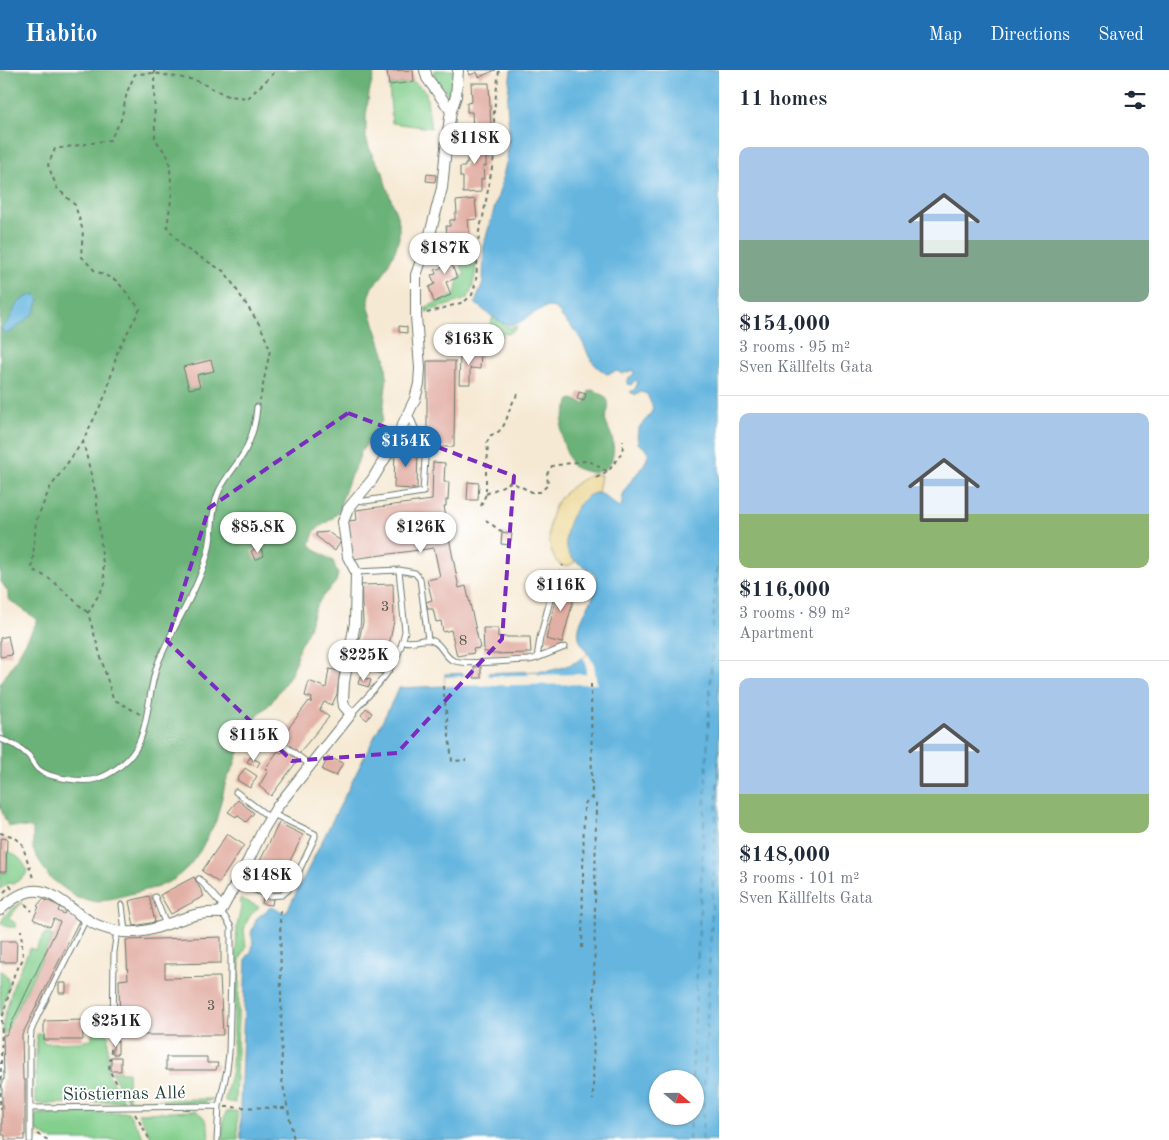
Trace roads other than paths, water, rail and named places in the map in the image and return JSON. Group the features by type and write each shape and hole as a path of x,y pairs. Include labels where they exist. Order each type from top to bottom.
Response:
{"street":[{"path":"425,70 427,78 445,100 451,111"},
{"path":"0,910 18,895 37,890 55,896 86,919 99,926 121,932 140,933 166,926 191,916 222,910 271,816 351,714 344,706 343,699 344,682 356,623 356,572 348,557 343,522 348,509 372,480 416,399 420,368 416,316 416,275 429,238 442,188 451,111 456,96 458,70"}],"lane":[{"path":"0,739 22,750 38,770 52,776 76,779 95,779 114,770 135,751 140,742 151,687 163,651 194,590 208,554 216,498 220,488 245,451 256,417 256,407"},
{"path":"356,500 365,501 423,492 424,449 409,414"},
{"path":"351,714 386,676 403,641 405,631 399,570"},
{"path":"356,572 399,570 415,572 420,579 428,639"},
{"path":"537,658 540,638 553,589"},
{"path":"403,641 411,643 428,639 436,642 448,656 459,662 537,658 565,647"},
{"path":"280,742 310,765"},
{"path":"236,792 271,816 315,834 296,877 286,892 275,896 264,894 237,881"},
{"path":"199,879 222,910 231,927 229,1053 219,1106 217,1140"},
{"path":"155,897 166,926"},
{"path":"113,1034 114,952 121,932 122,905"},
{"path":"30,1140 31,1031 86,919"},
{"name":"Siöstiernas Allé","path":"30,1108 219,1106"}],"water":[{"path":"511,70 719,70 719,1140 241,1140 240,1107 246,958 252,949 251,933 257,918 271,907 286,913 399,688 445,686 445,674 548,671 570,665 588,654 581,644 579,630 594,593 596,579 591,571 571,558 568,552 566,538 569,523 580,503 591,494 596,493 605,496 620,507 626,489 648,456 648,450 638,443 637,436 640,427 653,408 647,394 641,392 636,395 630,392 635,389 638,382 635,380 631,385 627,384 627,379 634,374 633,370 622,374 617,371 607,374 600,369 592,361 576,333 556,309 551,307 539,310 511,325 487,313 475,303 483,283 484,244 507,159 509,130 507,103"},
{"path":"36,294 39,299 34,313 11,332 5,334 1,328 10,319 17,305 27,297"}]}
